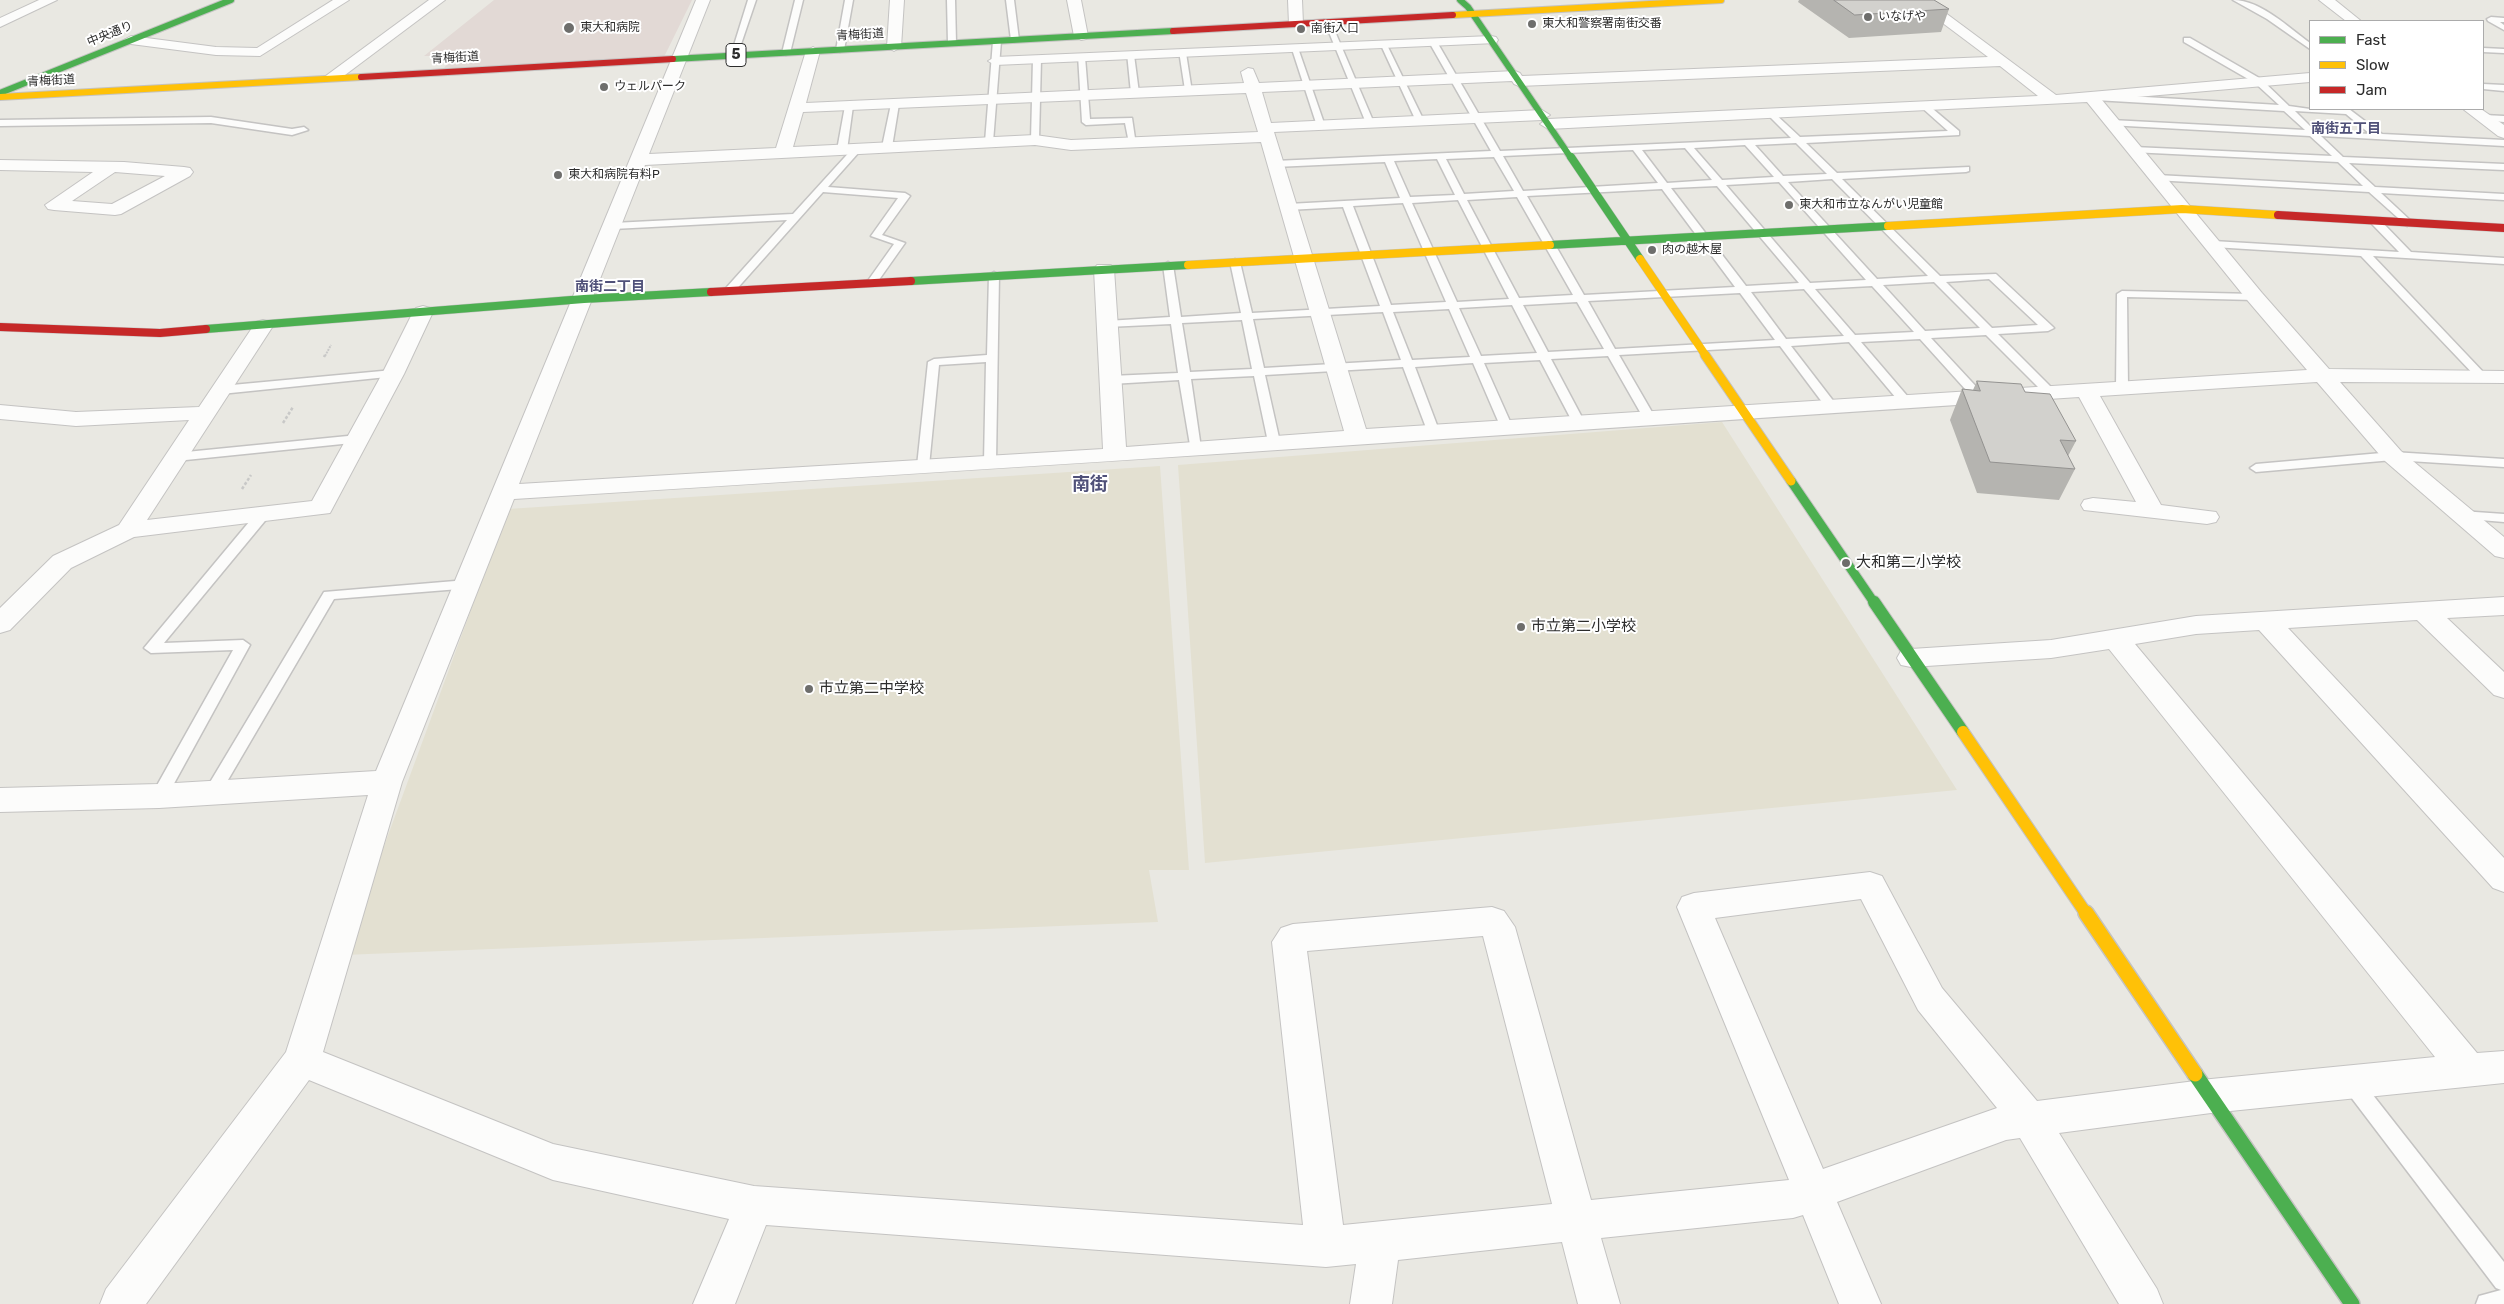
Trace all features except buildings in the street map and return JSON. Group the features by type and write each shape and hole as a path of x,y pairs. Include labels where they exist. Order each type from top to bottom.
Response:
{"street":[{"path":"0,23 50,0"},
{"name":"中央通り","path":"0,92 231,0"},
{"path":"131,40 216,51 260,52 342,0"},
{"path":"332,78 438,0"},
{"path":"121,1304 302,1060 388,782 703,0"},
{"path":"894,47 897,0"},
{"path":"1074,0 1081,36"},
{"path":"1295,0 1296,24"},
{"path":"1460,0 1473,14 1517,78 2352,1304"},
{"name":"青梅街道","path":"0,97 1721,0"},
{"path":"1919,0 2053,100"},
{"path":"2326,0 2353,20"},
{"path":"1234,27 1357,437"},
{"path":"995,61 1491,40"},
{"path":"783,152 813,51"},
{"path":"796,108 1454,78 1517,78 2003,61"},
{"path":"640,160 1035,140 1071,145 1133,142 1266,133 1321,126 1477,118 1545,120 1771,113 2053,100 2309,77"},
{"path":"2091,97 2255,297 2393,456 2460,515 2504,550"},
{"path":"2478,114 2504,133"},
{"path":"0,165 111,167 184,172 115,210 54,205 111,167"},
{"path":"0,327 160,333 584,299 730,290 2182,209 2504,228"},
{"path":"1104,269 1115,455"},
{"path":"0,624 62,562 128,530 225,517 320,508 394,374 424,312"},
{"path":"128,530 263,326"},
{"path":"506,492 1115,455 1274,442 2323,375 2504,377"},
{"path":"2086,390 2152,510"},
{"path":"0,412 76,419 205,413"},
{"path":"2093,505 2207,516"},
{"path":"1911,658 2051,649 2196,625 2504,606"},
{"path":"2423,611 2504,688"},
{"path":"2265,620 2504,879"},
{"path":"2115,638 2486,1069"},
{"path":"0,800 68,800 159,796 388,782"},
{"path":"1860,1304 1694,907 1870,885 1930,999 2029,1119 2142,1304"},
{"path":"1326,1247 1289,942 1294,938 1488,921 1496,924 1600,1304"},
{"path":"302,1060 553,1162 754,1205 1326,1247 1793,1199 2006,1122 2210,1096 2486,1069"},
{"path":"714,1304 754,1205"},
{"path":"1371,1304 1380,1242"}],"lane":[{"path":"733,56 752,0"},
{"path":"786,53 798,0"},
{"path":"840,50 849,0"},
{"path":"951,0 952,44"},
{"path":"1010,0 1015,40"},
{"path":"2237,0 2270,17 2309,46"},
{"path":"2504,20 2491,19 2504,28"},
{"path":"1327,22 1370,123"},
{"path":"2188,40 2258,81 2407,223"},
{"path":"989,142 997,41"},
{"path":"1434,42 1650,419"},
{"path":"1383,45 1420,121"},
{"path":"1294,48 1321,126"},
{"path":"2484,50 2504,51"},
{"path":"1182,53 1190,90"},
{"path":"1130,55 1135,93"},
{"path":"1081,57 1086,122 1129,120 1133,142"},
{"path":"1035,140 1037,59"},
{"path":"2484,87 2504,88"},
{"path":"2091,97 2309,109"},
{"path":"887,147 895,104"},
{"path":"730,290 821,189 850,149 849,106"},
{"path":"1275,164 1956,133 1924,106"},
{"path":"2346,110 2379,136"},
{"path":"1771,113 2050,392"},
{"path":"2478,114 2504,119"},
{"path":"0,123 211,120 292,132 304,130"},
{"path":"2111,123 2504,143"},
{"path":"1747,142 1979,397"},
{"path":"1687,145 1905,401"},
{"path":"1636,148 1832,407"},
{"path":"2134,150 2504,167"},
{"path":"1440,156 1546,356 1579,423"},
{"path":"1388,159 1507,428"},
{"path":"1288,207 1966,169"},
{"path":"2158,178 2504,197"},
{"path":"821,189 906,196 876,236 900,243 872,282"},
{"path":"1347,204 1434,433"},
{"path":"613,226 796,217"},
{"path":"2375,221 2408,256"},
{"path":"2213,244 2504,261"},
{"path":"2364,253 2482,377"},
{"path":"1235,262 1274,442"},
{"path":"1168,265 1195,448"},
{"path":"990,462 994,275"},
{"path":"1107,324 1992,276 2048,328 1111,380"},
{"path":"2122,387 2122,294 2255,297"},
{"path":"923,466 934,362 991,358"},
{"path":"221,390 394,374"},
{"path":"176,457 358,438"},
{"path":"2256,468 2393,456 2504,463"},
{"path":"159,796 243,645 151,648 264,513"},
{"path":"2460,515 2504,518"},
{"path":"212,793 329,595 467,585"},
{"path":"2351,1082 2504,1280"},
{"path":"2487,1304 2504,1301"}],"path":[{"path":"225,517 348,319"}],"shaded area":[{"name":"東大和病院","path":"494,0 692,0 664,57 444,68 455,56 424,56"},
{"name":"市立第二小学校","path":"1722,422 1957,790 1205,863 1178,465"},
{"name":"市立第二中学校","path":"1160,466 1189,870 1149,870 1158,922 344,955 508,509"}],"traffic: fast":[{"path":"0,93 231,0"},
{"path":"1460,0 1468,7 1491,40 1640,259"},
{"path":"673,59 1173,31"},
{"path":"1550,245 1888,226"},
{"path":"911,281 1188,265"},
{"path":"206,329 584,299 711,292"},
{"path":"1791,481 1963,732"},
{"path":"2195,1074 2352,1304"}],"traffic: slow":[{"path":"1453,15 1721,0"},
{"path":"0,97 361,77"},
{"path":"1888,226 2182,209 2278,215"},
{"path":"1188,265 1550,245"},
{"path":"1640,259 1791,481"},
{"path":"1963,732 2195,1074"}],"traffic: jam":[{"path":"1173,31 1453,15"},
{"path":"361,77 673,59"},
{"path":"2278,215 2504,228"},
{"path":"711,292 911,281"},
{"path":"0,327 160,333 206,329"}],"place":[{"name":"いなげや","path":"1868,17"},
{"name":"東大和警察署南街交番","path":"1532,24"},
{"name":"東大和病院","path":"569,28"},
{"name":"南街入口","path":"1301,29"},
{"name":"ウェルパーク","path":"604,87"},
{"name":"東大和病院有料P","path":"558,175"},
{"name":"東大和市立なんがい児童館","path":"1789,205"},
{"name":"肉の越木屋","path":"1652,250"},
{"name":"大和第二小学校","path":"1846,563"},
{"name":"市立第二小学校","path":"1521,627"},
{"name":"市立第二中学校","path":"809,689"}],"district":[{"name":"南街五丁目","path":"2346,129"},
{"name":"南街二丁目","path":"610,287"},
{"name":"南街","path":"1090,485"}]}
